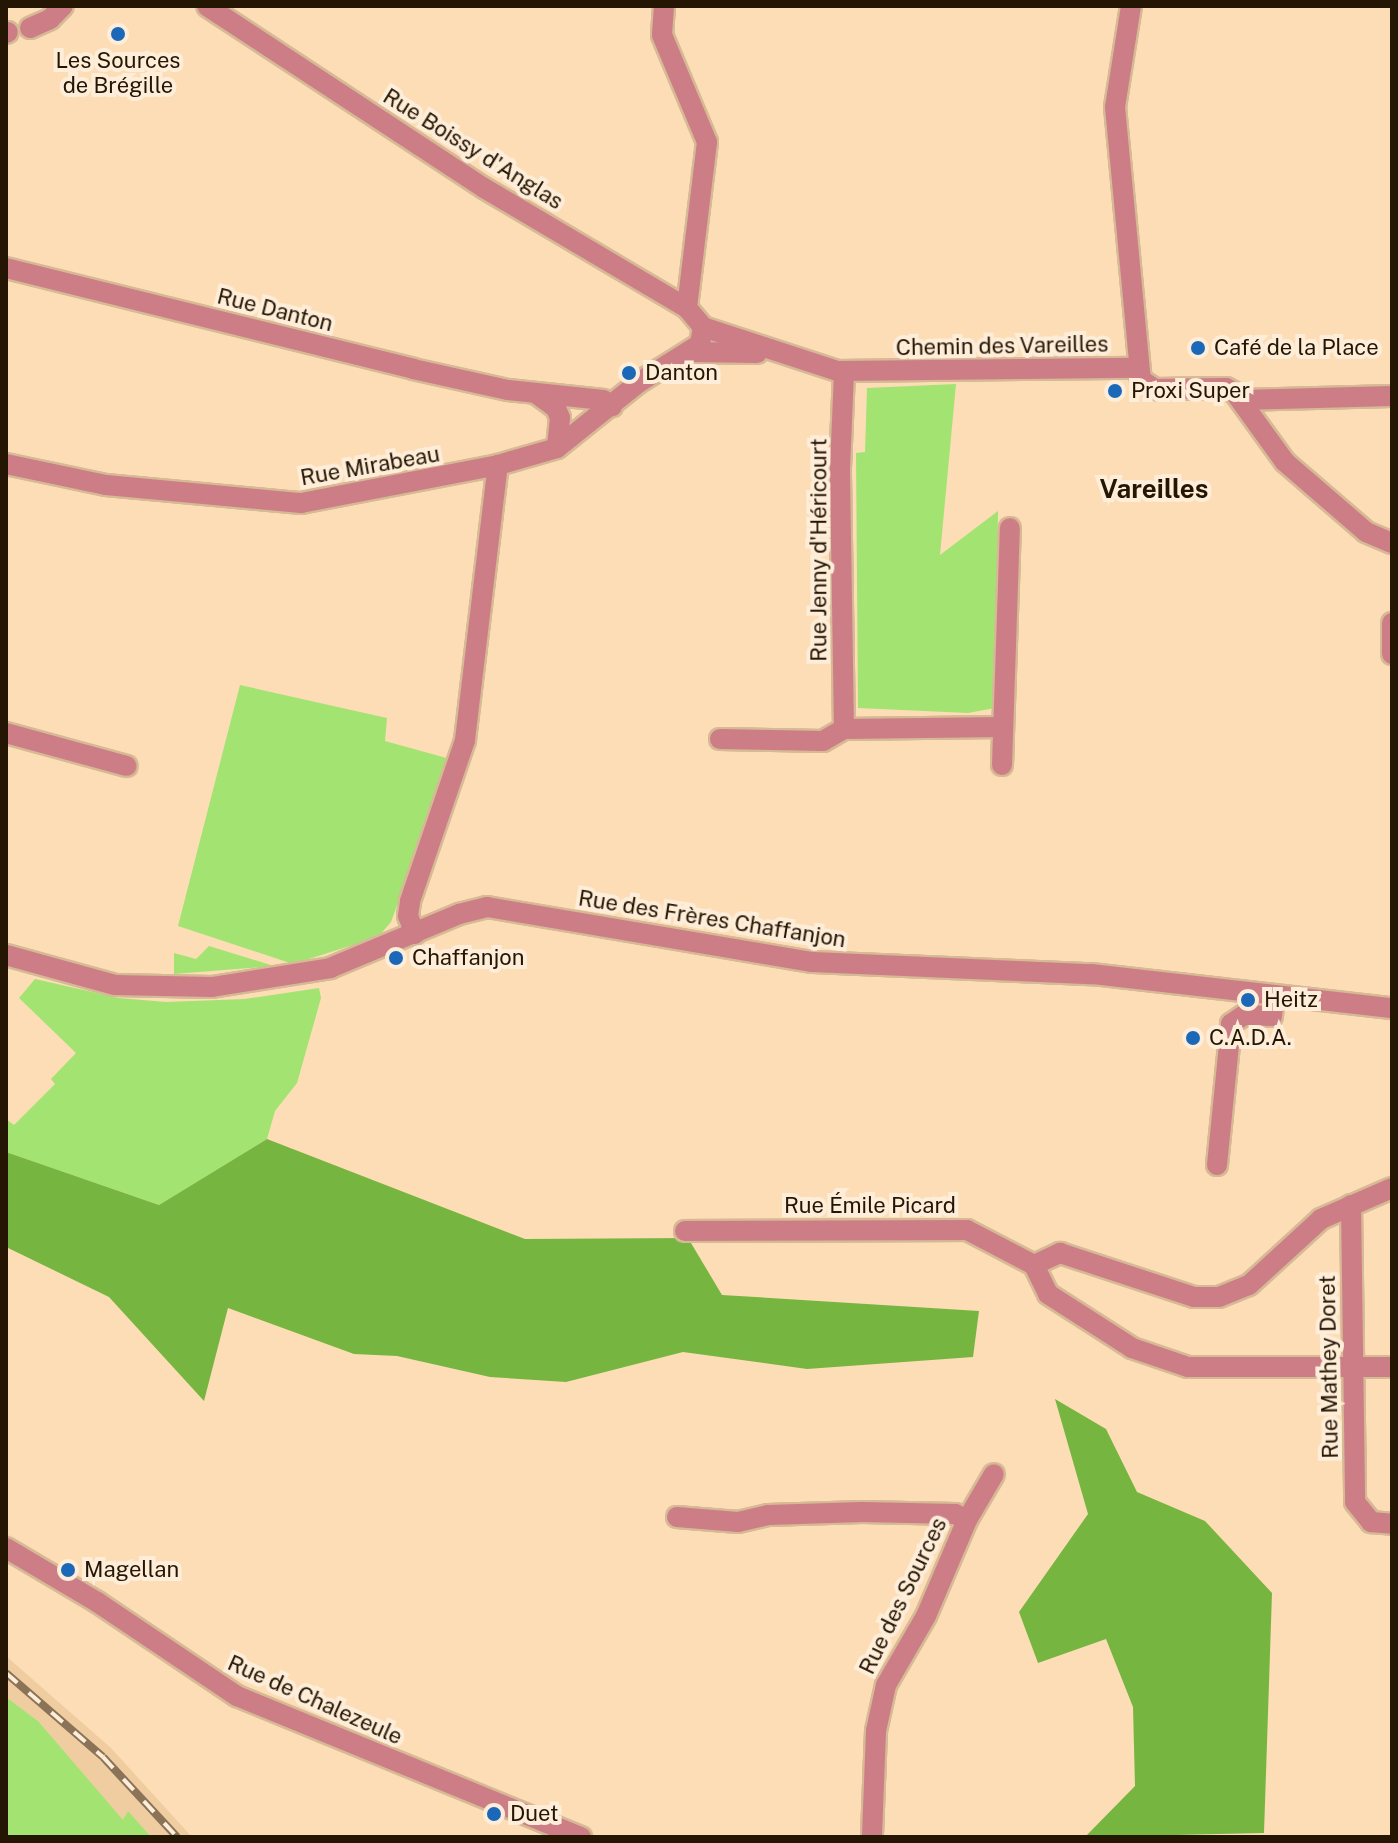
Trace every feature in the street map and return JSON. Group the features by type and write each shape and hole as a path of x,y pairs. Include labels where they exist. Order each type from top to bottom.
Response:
{"street":[{"path":"30,28 50,19 63,6"},
{"name":"Rue Boissy d'Anglas","path":"207,6 484,188 687,308 700,339"},
{"path":"664,6 662,35 707,142 687,308"},
{"path":"1131,6 1115,107 1137,368"},
{"name":"Rue Danton","path":"6,268 534,393 603,400 612,406"},
{"name":"Chemin des Vareilles","path":"700,339 844,371 1137,368 1148,387 1226,388 1241,400 1392,396"},
{"name":"Rue Mirabeau","path":"6,464 106,485 287,504 498,465 557,448 700,339"},
{"name":"Rue Jenny d'Héricourt","path":"844,371 840,468 844,729"},
{"path":"534,393 556,408 560,418 557,448"},
{"path":"1241,400 1285,462 1366,532 1392,543"},
{"path":"415,934 408,916 410,901 465,740 498,465"},
{"path":"1002,765 1010,528"},
{"path":"1392,623 1392,654"},
{"path":"720,739 823,741 844,729 1003,727"},
{"path":"6,733 127,766"},
{"name":"Rue des Frères Chaffanjon","path":"6,955 128,986 212,987 299,976 487,907 812,962 1092,974 1392,1008"},
{"path":"1217,1165 1231,1024 1244,1015 1272,1016 1274,995"},
{"path":"1392,1188 1321,1219 1249,1285 1219,1297 1194,1297 1060,1253 1034,1265 1048,1294 1132,1348 1188,1367 1355,1370 1392,1367"},
{"name":"Rue Mathey Doret","path":"1351,1205 1355,1502 1371,1522 1392,1524"},
{"name":"Rue Émile Picard","path":"685,1231 967,1230 1034,1265"},
{"name":"Rue des Sources","path":"872,1837 876,1731 886,1685 926,1616 967,1520 994,1474"},
{"name":"Rue des Sources","path":"677,1517 738,1522 768,1515 862,1512 955,1514 967,1520"},
{"name":"Rue de Chalezeule","path":"6,1548 97,1602 237,1696 581,1837"}],"shaded area":[{"path":"6,1656 111,1748 192,1837 136,1837 38,1721 6,1697"}],"green space":[{"path":"956,384 940,555 998,511 995,708 968,713 858,708 856,453 865,452 867,388"},
{"path":"240,685 387,718 385,741 450,759 391,922 378,937 293,964 178,926"},
{"path":"209,946 274,966 174,974 174,953 196,959"},
{"path":"35,979 119,998 166,1002 245,999 319,988 321,998 297,1083 275,1111 267,1139 159,1205 6,1152 6,1119 14,1125 55,1084 51,1079 76,1053 19,998"},
{"path":"267,1139 525,1239 688,1238 722,1295 979,1311 973,1357 807,1369 683,1352 566,1382 490,1377 397,1356 354,1354 228,1308 204,1401 109,1297 6,1247 6,1152 159,1205"},
{"path":"1055,1399 1106,1429 1137,1492 1205,1521 1272,1593 1264,1833 1085,1837 1135,1786 1133,1707 1106,1639 1038,1663 1019,1612 1088,1514"},
{"path":"6,1697 38,1721 123,1820 128,1811 151,1837 6,1837"}],"railway":[{"path":"6,1673 103,1757 177,1837"}],"place":[{"name":"Les Sources de Brégille","path":"118,34"},
{"name":"Café de la Place","path":"1198,348"},
{"name":"Danton","path":"629,373"},
{"name":"Proxi Super","path":"1115,391"},
{"name":"Chaffanjon","path":"396,958"},
{"name":"Heitz","path":"1248,1000"},
{"name":"C.A.D.A.","path":"1193,1038"},
{"name":"Magellan","path":"68,1570"},
{"name":"Duet","path":"494,1814"}],"district":[{"name":"Vareilles","path":"1154,489"}]}
